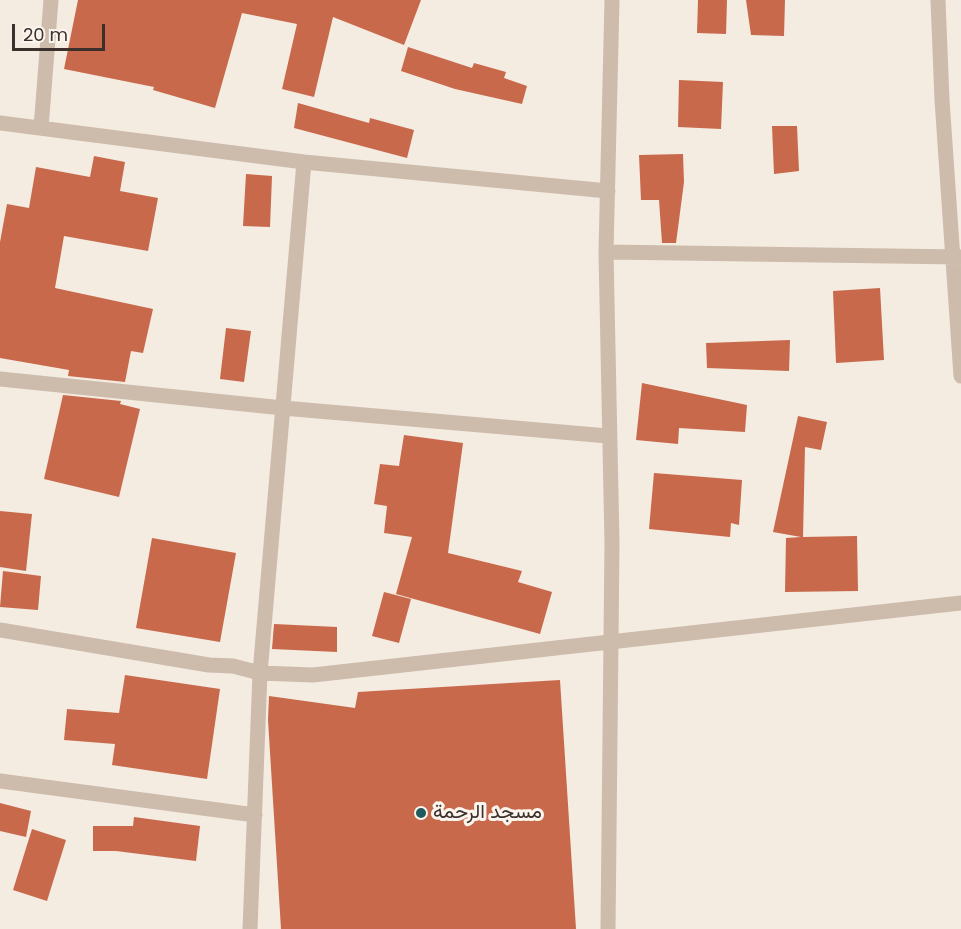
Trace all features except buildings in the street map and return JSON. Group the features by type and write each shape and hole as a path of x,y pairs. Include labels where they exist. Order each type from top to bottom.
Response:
{"street":[{"path":"41,128 51,0"},
{"path":"608,929 612,641 606,252 612,0"},
{"path":"938,0 957,257 961,376"},
{"path":"0,123 304,162 608,191"},
{"path":"250,929 260,673 304,162"},
{"path":"606,252 957,257"},
{"path":"0,379 283,408 608,436"},
{"path":"0,630 209,665 233,666 260,673 313,675 961,603"},
{"path":"0,781 255,815"}],"place":[{"name":"مسجد الرحمة","path":"421,813"}]}
